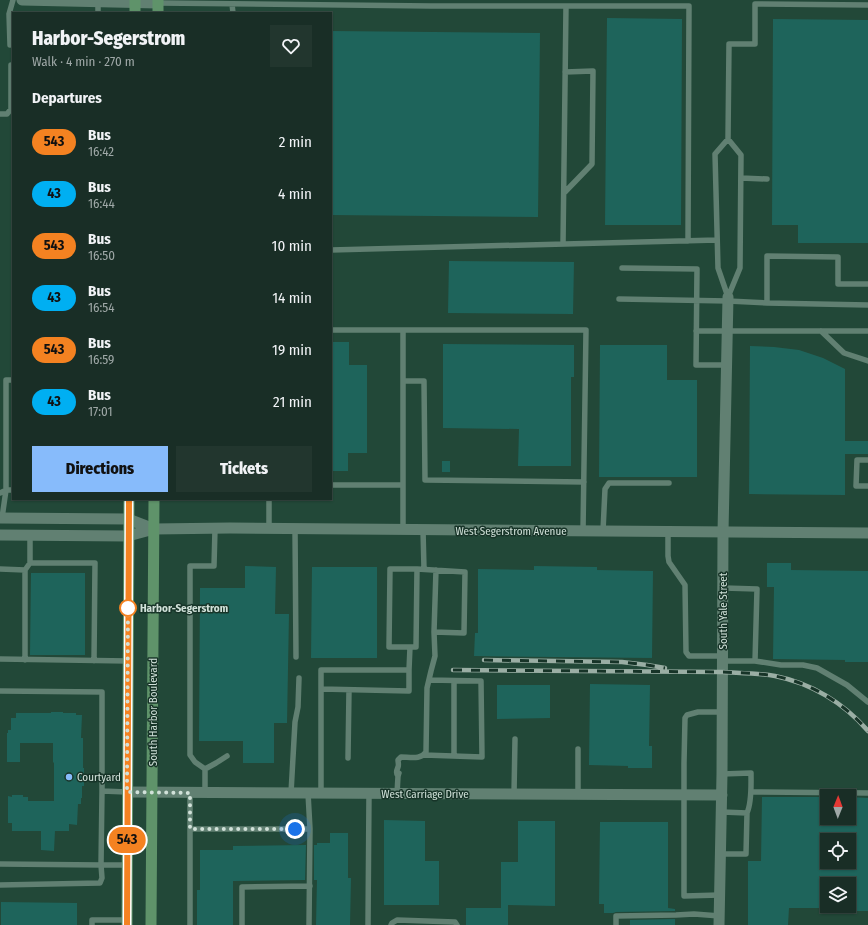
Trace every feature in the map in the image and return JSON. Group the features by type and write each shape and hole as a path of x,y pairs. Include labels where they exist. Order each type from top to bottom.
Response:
{"main road":[{"path":"127,922 129,500"},
{"name":"South Harbor Boulevard","path":"152,925 154,500"}],"street":[{"path":"22,0 98,1 135,5 158,5"},
{"name":"South Yale Street","path":"720,920 728,299"},
{"name":"West Segerstrom Avenue","path":"1,518 128,520 154,529"},
{"name":"West Segerstrom Avenue","path":"0,535 128,536 154,529 868,533"},
{"name":"West Carriage Drive","path":"127,792 722,795"}],"lane":[{"path":"10,44 9,14 12,0"},
{"path":"98,1 98,12"},
{"path":"232,4 232,12"},
{"path":"728,299 718,268 716,154 728,139 729,44 755,44 755,4 868,5"},
{"path":"158,5 689,6 688,241"},
{"path":"563,244 566,6"},
{"path":"0,114 7,114 11,109 11,65"},
{"path":"564,193 592,164 593,71 565,72"},
{"path":"728,139 741,155 740,268 728,299"},
{"path":"741,178 767,179"},
{"path":"332,250 717,240"},
{"path":"767,303 767,256 838,257 838,284 868,284"},
{"path":"622,268 697,268 696,365 727,365"},
{"path":"618,299 696,301 728,299 767,303 868,304"},
{"path":"332,330 586,330 583,531"},
{"path":"402,330 403,530"},
{"path":"696,331 868,331"},
{"path":"821,331 844,353 868,361"},
{"path":"1,518 6,490 3,380"},
{"path":"403,381 424,381 425,480 584,482"},
{"path":"868,460 857,460 856,486 868,486"},
{"path":"604,531 605,489 609,483 669,483"},
{"path":"332,485 403,485"},
{"path":"0,493 6,490 12,490"},
{"path":"269,500 269,529"},
{"path":"205,769 195,762 190,755 190,566 214,566 215,529"},
{"path":"295,529 296,657"},
{"path":"423,530 424,569"},
{"path":"668,532 669,562 685,585 686,652 689,656 755,661 781,665 803,665 817,668 847,685 868,702"},
{"path":"25,660 25,570 30,563 30,536"},
{"path":"30,563 95,564 94,661"},
{"path":"0,569 25,570"},
{"path":"417,569 416,647 389,647 390,569 417,569 424,569 465,572 464,633 434,632"},
{"path":"424,755 426,752 427,688 435,656 434,632 436,570"},
{"path":"724,588 757,589 755,661"},
{"path":"321,689 409,691 410,647"},
{"path":"0,659 128,661"},
{"path":"322,794 321,670 409,670"},
{"path":"291,793 299,678"},
{"path":"397,794 398,776 400,770 398,767 398,760 401,757 418,757 424,755 482,757 481,681 429,680"},
{"path":"454,681 454,756"},
{"path":"348,758 349,690"},
{"path":"0,691 102,692 102,878 100,883 0,885"},
{"path":"720,895 684,896 684,763 685,718 687,714 698,712 723,712"},
{"path":"514,794 515,739"},
{"path":"578,749 578,795"},
{"path":"205,769 226,756"},
{"path":"205,769 206,793"},
{"path":"721,854 746,854 747,813 749,808 751,773 722,774"},
{"path":"102,791 127,792"},
{"path":"750,792 868,793"},
{"path":"190,793 190,925"},
{"path":"308,794 310,829 309,925"},
{"path":"368,925 369,794"},
{"path":"722,812 747,813"},
{"path":"190,829 310,829"},
{"path":"0,864 127,866"},
{"path":"242,925 242,887 310,886"},
{"path":"616,925 616,916 694,914 720,920"},
{"path":"92,925 92,920 127,922"},
{"path":"392,925 392,923 397,920 455,922 457,925"}],"shaded area":[{"path":"0,0 868,0 868,925 0,925"}],"building":[{"path":"607,18 682,19 681,225 605,225"},
{"path":"773,19 868,20 868,243 798,243 798,225 772,225"},
{"path":"332,31 540,33 538,217 332,215"},
{"path":"449,261 574,262 573,314 448,313"},
{"path":"332,342 349,342 349,365 367,365 367,453 348,453 348,471 332,471"},
{"path":"443,344 574,345 574,377 571,377 571,466 518,466 519,429 443,428"},
{"path":"600,345 667,345 667,380 697,380 697,477 599,477"},
{"path":"750,346 799,350 823,358 845,369 845,441 868,441 868,454 845,454 845,495 749,494"},
{"path":"442,461 450,461 450,472 442,472"},
{"path":"767,563 791,563 791,570 868,571 868,662 845,662 845,660 773,659 774,587 767,587"},
{"path":"245,566 276,567 275,614 289,614 287,723 274,723 274,763 243,763 243,741 199,741 200,588 245,588"},
{"path":"534,566 597,567 597,570 653,571 652,658 474,656 475,633 478,633 478,569 534,570"},
{"path":"312,567 377,567 377,658 311,658"},
{"path":"31,573 85,573 85,655 30,655"},
{"path":"590,684 650,685 649,746 652,746 652,768 589,765"},
{"path":"497,685 550,685 550,718 497,719"},
{"name":"Courtyard","path":"16,713 76,713 76,715 82,715 81,738 83,738 84,768 84,786 82,786 81,804 78,804 77,825 69,824 69,831 55,831 54,851 41,850 41,831 12,831 12,823 8,823 8,796 12,797 12,795 23,795 23,797 28,797 28,801 54,801 53,743 20,743 20,762 7,762 7,733 8,730 11,730 11,718 16,718"},
{"path":"762,797 820,797 820,825 856,825 856,797 868,798 868,911 856,911 856,877 820,877 820,908 789,908 788,925 748,925 748,861 761,861"},
{"path":"384,820 425,821 425,861 439,861 439,905 384,905"},
{"path":"518,821 555,821 555,906 508,905 508,925 466,925 466,908 501,908 501,862 518,862"},
{"path":"600,822 668,822 668,908 675,909 675,911 604,913 604,904 599,904"},
{"path":"330,833 348,833 348,878 351,878 350,925 316,925 317,880 314,880 314,845 317,845 317,843 330,843"},
{"path":"306,845 305,880 233,881 233,925 197,925 197,890 200,890 200,850 233,850 233,846"},
{"path":"1,902 77,903 77,925 1,925"},
{"path":"675,919 675,925 630,925 630,920"}],"railway":[{"path":"484,660 622,662 665,668"},
{"path":"453,670 723,672 769,675 788,679 814,689 838,703 868,731"}],"bus line":[{"name":"543","path":"127,925 129,500"}],"place":[{"name":"Harbor-Segerstrom","path":"128,608"},
{"name":"Courtyard","path":"69,777"}],"route":[{"path":"128,608 127,792 190,793 190,829 295,829"}]}
